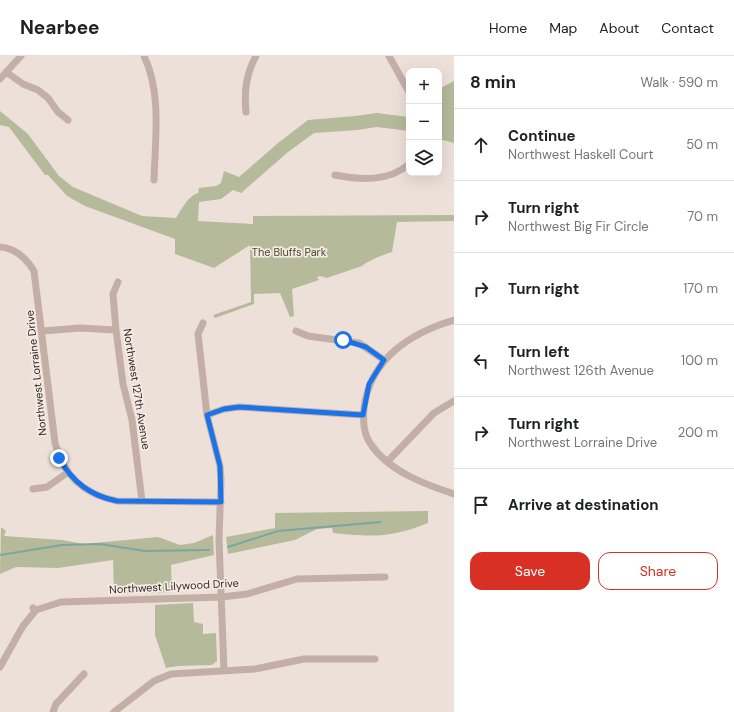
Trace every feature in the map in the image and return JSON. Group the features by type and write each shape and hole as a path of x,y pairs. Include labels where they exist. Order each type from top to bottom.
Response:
{"street":[{"path":"0,79 21,56"},
{"path":"144,56 150,73 155,103 154,180"},
{"path":"246,112 244,90 247,75 256,56"},
{"path":"389,56 406,87"},
{"path":"6,72 23,84 38,90 48,98 58,112 68,120"},
{"path":"335,174 350,178 378,178 396,173 406,166"},
{"name":"Northwest Lorraine Drive","path":"0,247 11,249 19,253 26,259 34,271 55,443 59,458 67,473 89,492 104,499 117,501 221,502"},
{"name":"Northwest 127th Avenue","path":"118,282 113,294 116,330 123,384 132,420 142,501"},
{"path":"454,320 408,340 384,360 369,384 363,415 364,429 369,442 387,462 417,480 454,494"},
{"path":"203,323 198,334 207,415 220,466 221,502 219,540 224,671"},
{"path":"42,331 80,328 116,330"},
{"path":"296,331 308,336 358,344 384,360"},
{"path":"387,462 434,413 454,400"},
{"path":"207,415 224,409 239,407 363,415"},
{"path":"33,489 46,487 67,473"},
{"name":"Northwest Lilywood Drive","path":"0,667 34,609 61,602 222,597 247,594 297,579 385,577"},
{"path":"114,712 154,681 171,674 255,669 304,659 376,659"},
{"path":"53,712 56,704 84,674"}],"green space":[{"path":"454,81 454,143 442,140 442,87"},
{"name":"The Bluffs Park","path":"0,111 28,134 59,176 73,187 142,216 176,218 188,200 198,193 199,188 216,186 221,183 224,171 239,177 278,143 308,120 377,113 406,117 406,131 377,127 314,133 288,152 241,193 233,190 221,199 199,202 198,221 253,224 253,216 454,215 454,221 397,222 392,252 372,260 362,266 327,278 320,276 317,277 319,280 292,289 294,316 290,317 280,293 254,294 254,304 215,318 213,315 251,302 250,245 214,268 175,254 175,239 85,206 67,196 48,175 45,175 9,127 0,125"},
{"path":"428,511 428,523 392,534 370,536 333,533 332,528 317,529 295,540 228,554 226,537 275,528 275,513"},
{"path":"1,527 6,531 4,536 62,540 84,544 158,537 180,545 194,543 213,535 214,555 171,565 172,592 114,594 113,560 58,568 16,567 0,574"},
{"path":"193,603 194,622 203,624 203,634 216,633 217,661 212,665 178,666 166,668 155,635 155,605"}],"waterway":[{"path":"228,547 278,531 381,522"},
{"path":"0,555 62,545 100,544 145,551 209,550"}],"route":[{"path":"59,458 67,473 77,483 89,492 104,499 117,501 221,502 222,479 220,466 207,415 224,409 239,407 363,415 365,397 369,384 384,360 366,347 343,340"}]}
